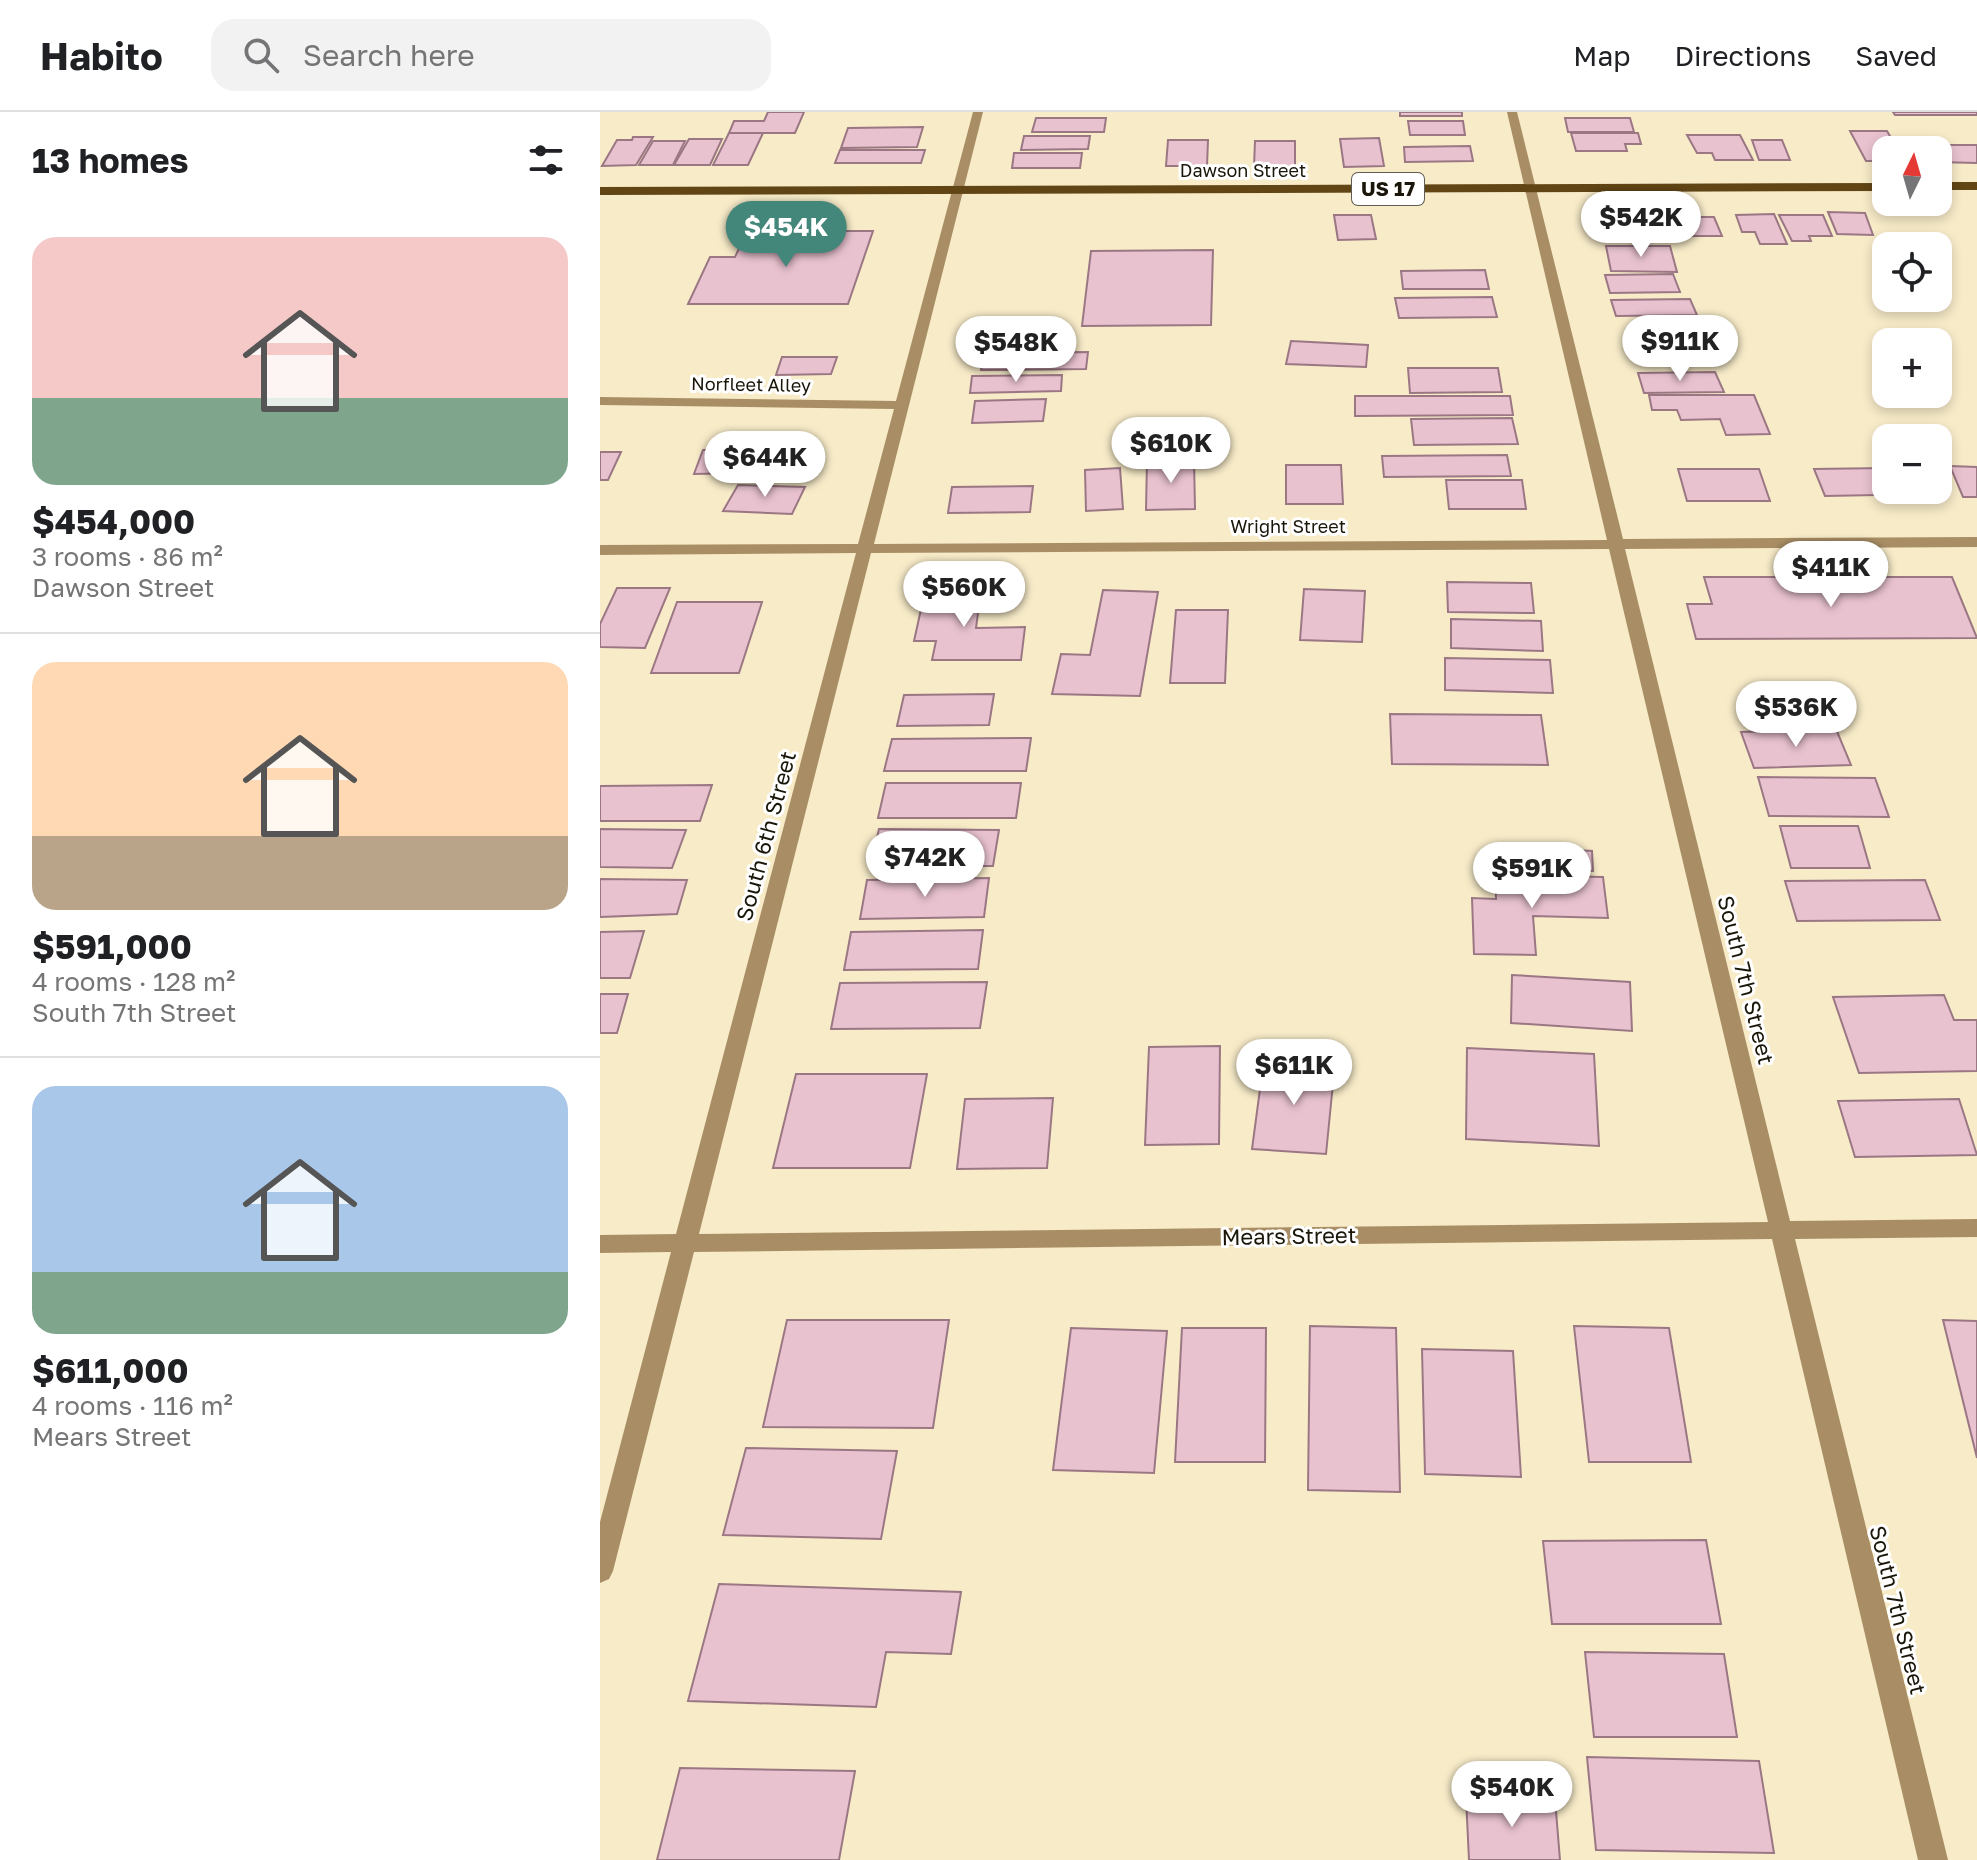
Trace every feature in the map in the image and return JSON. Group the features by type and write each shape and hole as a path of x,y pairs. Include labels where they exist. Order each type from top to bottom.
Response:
{"main road":[{"path":"1952,186 1977,186"},
{"name":"Dawson Street","path":"600,191 1872,187"}],"street":[{"name":"South 6th Street","path":"600,1571 978,112"},
{"name":"South 7th Street","path":"1512,112 1933,1860"},
{"name":"Norfleet Alley","path":"600,401 902,405"},
{"name":"Wright Street","path":"600,550 1977,542"},
{"name":"Mears Street","path":"600,1244 1977,1228"}],"building":[{"path":"768,112 804,112 795,133 729,133 734,121 764,121"},
{"path":"1400,112 1462,112 1462,116 1400,116"},
{"path":"1893,112 1977,112 1977,115 1895,115"},
{"path":"1036,118 1106,118 1104,132 1032,132"},
{"path":"1565,118 1630,118 1634,132 1568,132"},
{"path":"1408,121 1463,121 1465,135 1410,135"},
{"path":"923,127 917,147 841,148 848,128"},
{"path":"1850,131 1887,131 1890,136 1872,136 1872,161 1866,161"},
{"path":"729,133 763,133 748,165 713,165"},
{"path":"1571,133 1638,133 1641,144 1625,144 1627,151 1576,151"},
{"path":"1687,135 1740,135 1753,160 1715,160 1712,153 1697,153"},
{"path":"1024,136 1090,136 1088,149 1021,150"},
{"path":"633,137 653,137 636,165 602,166 617,140 632,140"},
{"path":"1379,138 1384,166 1344,167 1340,139"},
{"path":"689,139 722,139 710,165 674,165"},
{"path":"1168,140 1208,140 1207,166 1166,166"},
{"path":"1752,140 1782,140 1790,160 1759,160"},
{"path":"653,141 685,141 673,165 639,165"},
{"path":"1255,141 1295,141 1295,167 1254,167"},
{"path":"1952,145 1977,145 1977,163 1952,162"},
{"path":"1470,146 1473,161 1405,162 1404,147"},
{"path":"840,150 925,150 921,163 835,163"},
{"path":"1014,153 1082,153 1080,168 1012,168"},
{"path":"1828,212 1865,213 1872,232 1872,235 1837,234"},
{"path":"1774,214 1787,244 1760,244 1755,232 1742,232 1736,215"},
{"path":"1334,215 1371,215 1376,239 1338,240"},
{"path":"1779,215 1823,215 1832,236 1809,236 1811,241 1792,241"},
{"path":"1598,217 1658,217 1665,234 1603,234"},
{"path":"1676,217 1714,217 1722,236 1684,236"},
{"path":"873,231 848,304 688,304 710,257 735,257 746,233"},
{"path":"1606,246 1670,246 1677,272 1611,271"},
{"path":"1213,250 1211,325 1082,326 1091,251"},
{"path":"1485,270 1489,289 1403,289 1401,271"},
{"path":"1673,274 1680,292 1610,293 1605,275"},
{"path":"1492,297 1497,317 1399,318 1395,298"},
{"path":"1690,299 1697,315 1616,316 1611,300"},
{"path":"1712,322 1718,341 1637,342 1631,323"},
{"path":"1291,341 1368,345 1366,367 1286,364"},
{"path":"1718,344 1724,362 1643,363 1637,345"},
{"path":"1088,352 1086,369 981,370 985,353"},
{"path":"782,357 837,357 831,374 776,375"},
{"path":"1408,368 1498,368 1502,392 1410,393"},
{"path":"1715,372 1724,392 1644,393 1638,373"},
{"path":"1062,375 1061,391 970,393 972,376"},
{"path":"1649,395 1754,395 1770,434 1726,435 1720,419 1681,420 1677,410 1652,410"},
{"path":"1355,396 1510,396 1513,415 1355,416"},
{"path":"1046,399 1043,421 972,423 975,401"},
{"path":"1512,418 1518,444 1414,445 1411,419"},
{"path":"795,448 789,472 694,474 703,450"},
{"path":"600,452 621,452 608,480 600,480"},
{"path":"1507,455 1511,476 1384,477 1382,456"},
{"path":"1194,459 1195,509 1146,510 1147,460"},
{"path":"1286,465 1341,465 1343,504 1286,504"},
{"path":"1952,466 1977,467 1977,497 1963,497"},
{"path":"1120,468 1123,509 1086,511 1085,470"},
{"path":"1872,468 1872,495 1825,496 1814,469"},
{"path":"1678,469 1759,469 1770,501 1687,501"},
{"path":"1446,480 1522,480 1526,509 1449,509"},
{"path":"738,485 805,487 792,514 723,511"},
{"path":"1033,486 1030,512 948,513 952,487"},
{"path":"1704,577 1952,577 1977,638 1696,639 1687,604 1712,604"},
{"path":"1447,582 1531,583 1534,613 1448,612"},
{"path":"617,588 670,588 645,648 600,647 600,624"},
{"path":"1304,589 1365,591 1362,642 1300,640"},
{"path":"981,590 976,628 1025,627 1021,660 932,660 936,641 914,641 925,591"},
{"path":"1103,590 1158,592 1140,696 1052,694 1061,654 1090,655"},
{"path":"677,602 762,602 739,673 651,673"},
{"path":"1176,610 1228,610 1225,683 1170,683"},
{"path":"1451,619 1541,621 1543,651 1451,648"},
{"path":"1445,658 1550,660 1553,693 1445,690"},
{"path":"994,694 989,725 897,726 904,695"},
{"path":"1390,714 1541,715 1548,765 1392,764"},
{"path":"1836,729 1851,765 1754,768 1741,732"},
{"path":"1031,738 1026,771 884,771 892,739"},
{"path":"1758,777 1875,778 1889,817 1769,816"},
{"path":"886,783 1021,783 1016,818 878,818"},
{"path":"712,785 700,821 600,821 600,786"},
{"path":"1780,826 1858,826 1870,868 1791,868"},
{"path":"600,829 686,830 672,868 600,867"},
{"path":"879,829 999,830 993,866 870,866"},
{"path":"1501,845 1592,851 1593,871 1501,866"},
{"path":"1495,875 1603,877 1608,918 1533,916 1536,955 1474,954 1472,898 1496,899"},
{"path":"989,878 984,917 860,919 867,880"},
{"path":"600,879 687,880 677,914 600,917"},
{"path":"1925,880 1940,920 1797,921 1785,881"},
{"path":"983,930 978,969 844,970 851,932"},
{"path":"644,931 630,978 600,978 600,932"},
{"path":"1512,975 1630,982 1632,1031 1511,1023"},
{"path":"987,982 980,1028 831,1029 840,983"},
{"path":"600,994 628,994 617,1033 600,1033"},
{"path":"1944,995 1954,1020 1977,1020 1977,1071 1859,1073 1833,997"},
{"path":"1220,1046 1219,1144 1145,1145 1149,1047"},
{"path":"1467,1048 1594,1054 1599,1146 1466,1139"},
{"path":"1264,1059 1335,1063 1326,1154 1252,1149"},
{"path":"796,1074 927,1074 910,1168 773,1168"},
{"path":"1053,1098 1047,1168 957,1169 965,1099"},
{"path":"1959,1099 1977,1155 1855,1157 1838,1101"},
{"path":"787,1320 949,1320 933,1428 763,1427"},
{"path":"1943,1320 1977,1321 1977,1458"},
{"path":"1310,1326 1396,1328 1400,1492 1308,1490"},
{"path":"1574,1326 1669,1328 1691,1462 1589,1462"},
{"path":"1071,1328 1167,1331 1154,1473 1053,1470"},
{"path":"1182,1328 1266,1328 1265,1462 1175,1462"},
{"path":"1422,1349 1513,1351 1521,1477 1425,1474"},
{"path":"746,1448 897,1451 881,1539 723,1535"},
{"path":"1706,1540 1721,1624 1552,1624 1543,1541"},
{"path":"719,1584 961,1592 951,1654 886,1652 876,1707 688,1701"},
{"path":"1585,1652 1724,1654 1737,1737 1594,1737"},
{"path":"1587,1757 1759,1761 1774,1853 1596,1850"},
{"path":"680,1768 855,1771 839,1860 657,1860"},
{"path":"1466,1797 1555,1799 1560,1860 1469,1860"}]}
